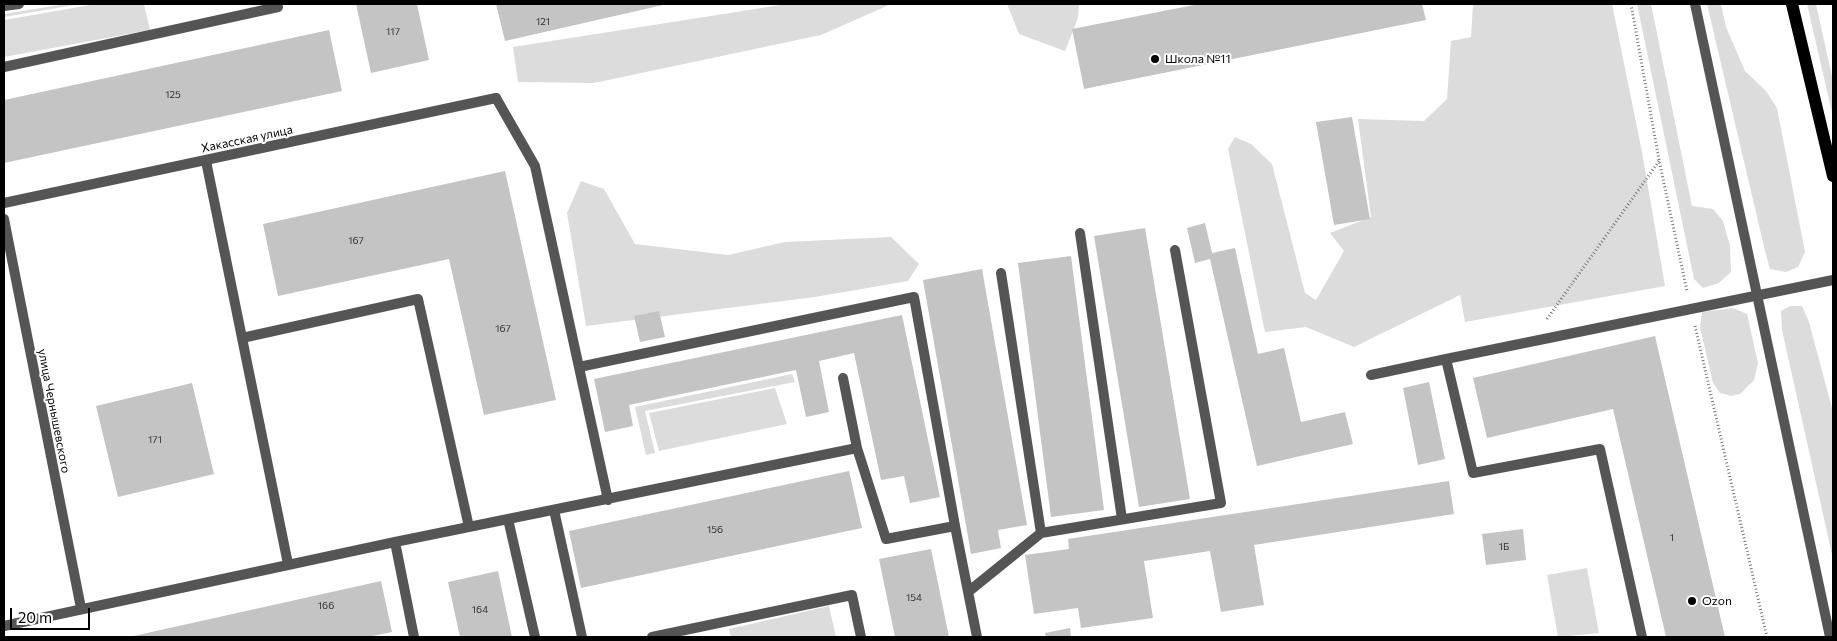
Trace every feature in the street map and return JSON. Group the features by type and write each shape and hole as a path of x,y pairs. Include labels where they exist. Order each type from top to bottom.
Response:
{"main road":[{"path":"1792,4 1833,176"}],"street":[{"path":"4,6 19,4"},
{"path":"4,67 278,7 277,4"},
{"path":"1695,4 1830,637"},
{"name":"Хакасская улица","path":"4,203 496,98 535,166 579,367"},
{"path":"206,161 288,564"},
{"name":"улица Чернышевского","path":"4,219 80,608"},
{"path":"1080,233 1122,519"},
{"path":"968,592 1041,533 1221,503 1175,250"},
{"path":"1001,273 1041,533"},
{"path":"1371,375 1833,280"},
{"path":"608,500 579,367 914,297 977,637"},
{"path":"242,338 418,299 469,527"},
{"path":"1446,359 1473,473 1600,449 1642,637"},
{"path":"843,378 857,448 886,539 955,526"},
{"path":"4,626 288,564 857,448"},
{"path":"554,510 582,637"},
{"path":"508,519 535,637"},
{"path":"395,542 414,637"},
{"path":"652,637 852,595 861,637"}],"path":[{"path":"1532,341 1659,160"}],"shaded area":[{"path":"66,4 80,4 4,17 4,14"},
{"path":"96,4 144,4 150,30 4,57 4,20"},
{"path":"787,4 896,4 889,5 821,35 594,83 518,82 513,47"},
{"path":"1007,4 1079,4 1078,18 1065,51 1019,34"},
{"path":"1473,4 1612,4 1642,152 1665,286 1465,322 1460,295 1354,347 1306,327 1265,332 1228,149 1235,137 1251,144 1272,164 1305,293 1316,300 1344,251 1330,233 1371,217 1358,119 1424,121 1447,99 1451,41 1471,37"},
{"path":"1637,4 1651,4 1692,206 1713,209 1723,221 1730,246 1731,272 1719,283 1703,288 1694,279"},
{"path":"1707,4 1721,4 1726,27 1745,71 1766,91 1777,108 1805,252 1798,267 1786,272 1770,269"},
{"path":"1807,4 1816,4 1833,81 1833,117"},
{"path":"581,181 604,189 635,244 728,255 785,242 891,237 919,264 908,281 815,297 586,326 567,213"},
{"path":"1790,306 1802,306 1809,322 1833,412 1833,559 1782,330 1781,311"},
{"path":"1733,308 1747,314 1758,363 1754,380 1740,394 1731,396 1720,393 1713,383 1700,327 1702,312"},
{"path":"792,374 795,382 645,411 655,453 646,455 635,407"},
{"path":"775,388 787,424 659,451 649,413"},
{"path":"1587,568 1599,633 1558,637 1547,575"},
{"path":"829,606 836,637 731,637 729,629"}],"building":[{"path":"356,4 417,4 429,60 371,73"},
{"path":"496,4 663,4 663,5 505,41"},
{"name":"Школа №11","path":"1199,4 1422,4 1426,20 1084,89 1072,29"},
{"path":"329,30 342,91 4,163 4,100"},
{"path":"1352,117 1370,219 1334,225 1316,122"},
{"path":"505,171 556,400 484,415 449,259 278,296 263,224"},
{"path":"1205,223 1212,253 1235,248 1258,354 1284,348 1301,422 1345,412 1353,444 1257,466 1210,259 1195,263 1187,228"},
{"path":"1145,228 1190,499 1139,507 1094,236"},
{"path":"1071,256 1104,510 1051,517 1018,263"},
{"path":"982,269 1027,525 998,530 1001,548 971,554 923,280"},
{"path":"659,311 665,337 640,342 634,316"},
{"path":"902,315 940,497 910,503 904,476 881,480 854,353 819,361 829,412 806,417 796,370 629,405 633,426 605,432 594,379"},
{"path":"1655,336 1725,637 1666,637 1613,409 1487,438 1473,378"},
{"path":"1429,382 1445,459 1418,465 1403,388"},
{"path":"192,383 214,474 118,497 96,406"},
{"path":"849,471 862,528 581,588 569,531"},
{"path":"1449,481 1454,514 1254,545 1264,605 1221,612 1210,551 1144,561 1153,618 1081,628 1078,608 1034,614 1025,555 1069,549 1068,539"},
{"path":"1523,529 1526,560 1486,565 1482,534"},
{"path":"931,549 949,637 895,637 879,559"},
{"path":"498,571 512,637 460,637 448,582"},
{"path":"381,581 392,632 368,637 129,637"},
{"path":"1070,628 1071,637 1046,637 1045,633"}],"place":[{"name":"Школа №11","path":"1155,59"},
{"name":"Ozon","path":"1692,601"}]}
